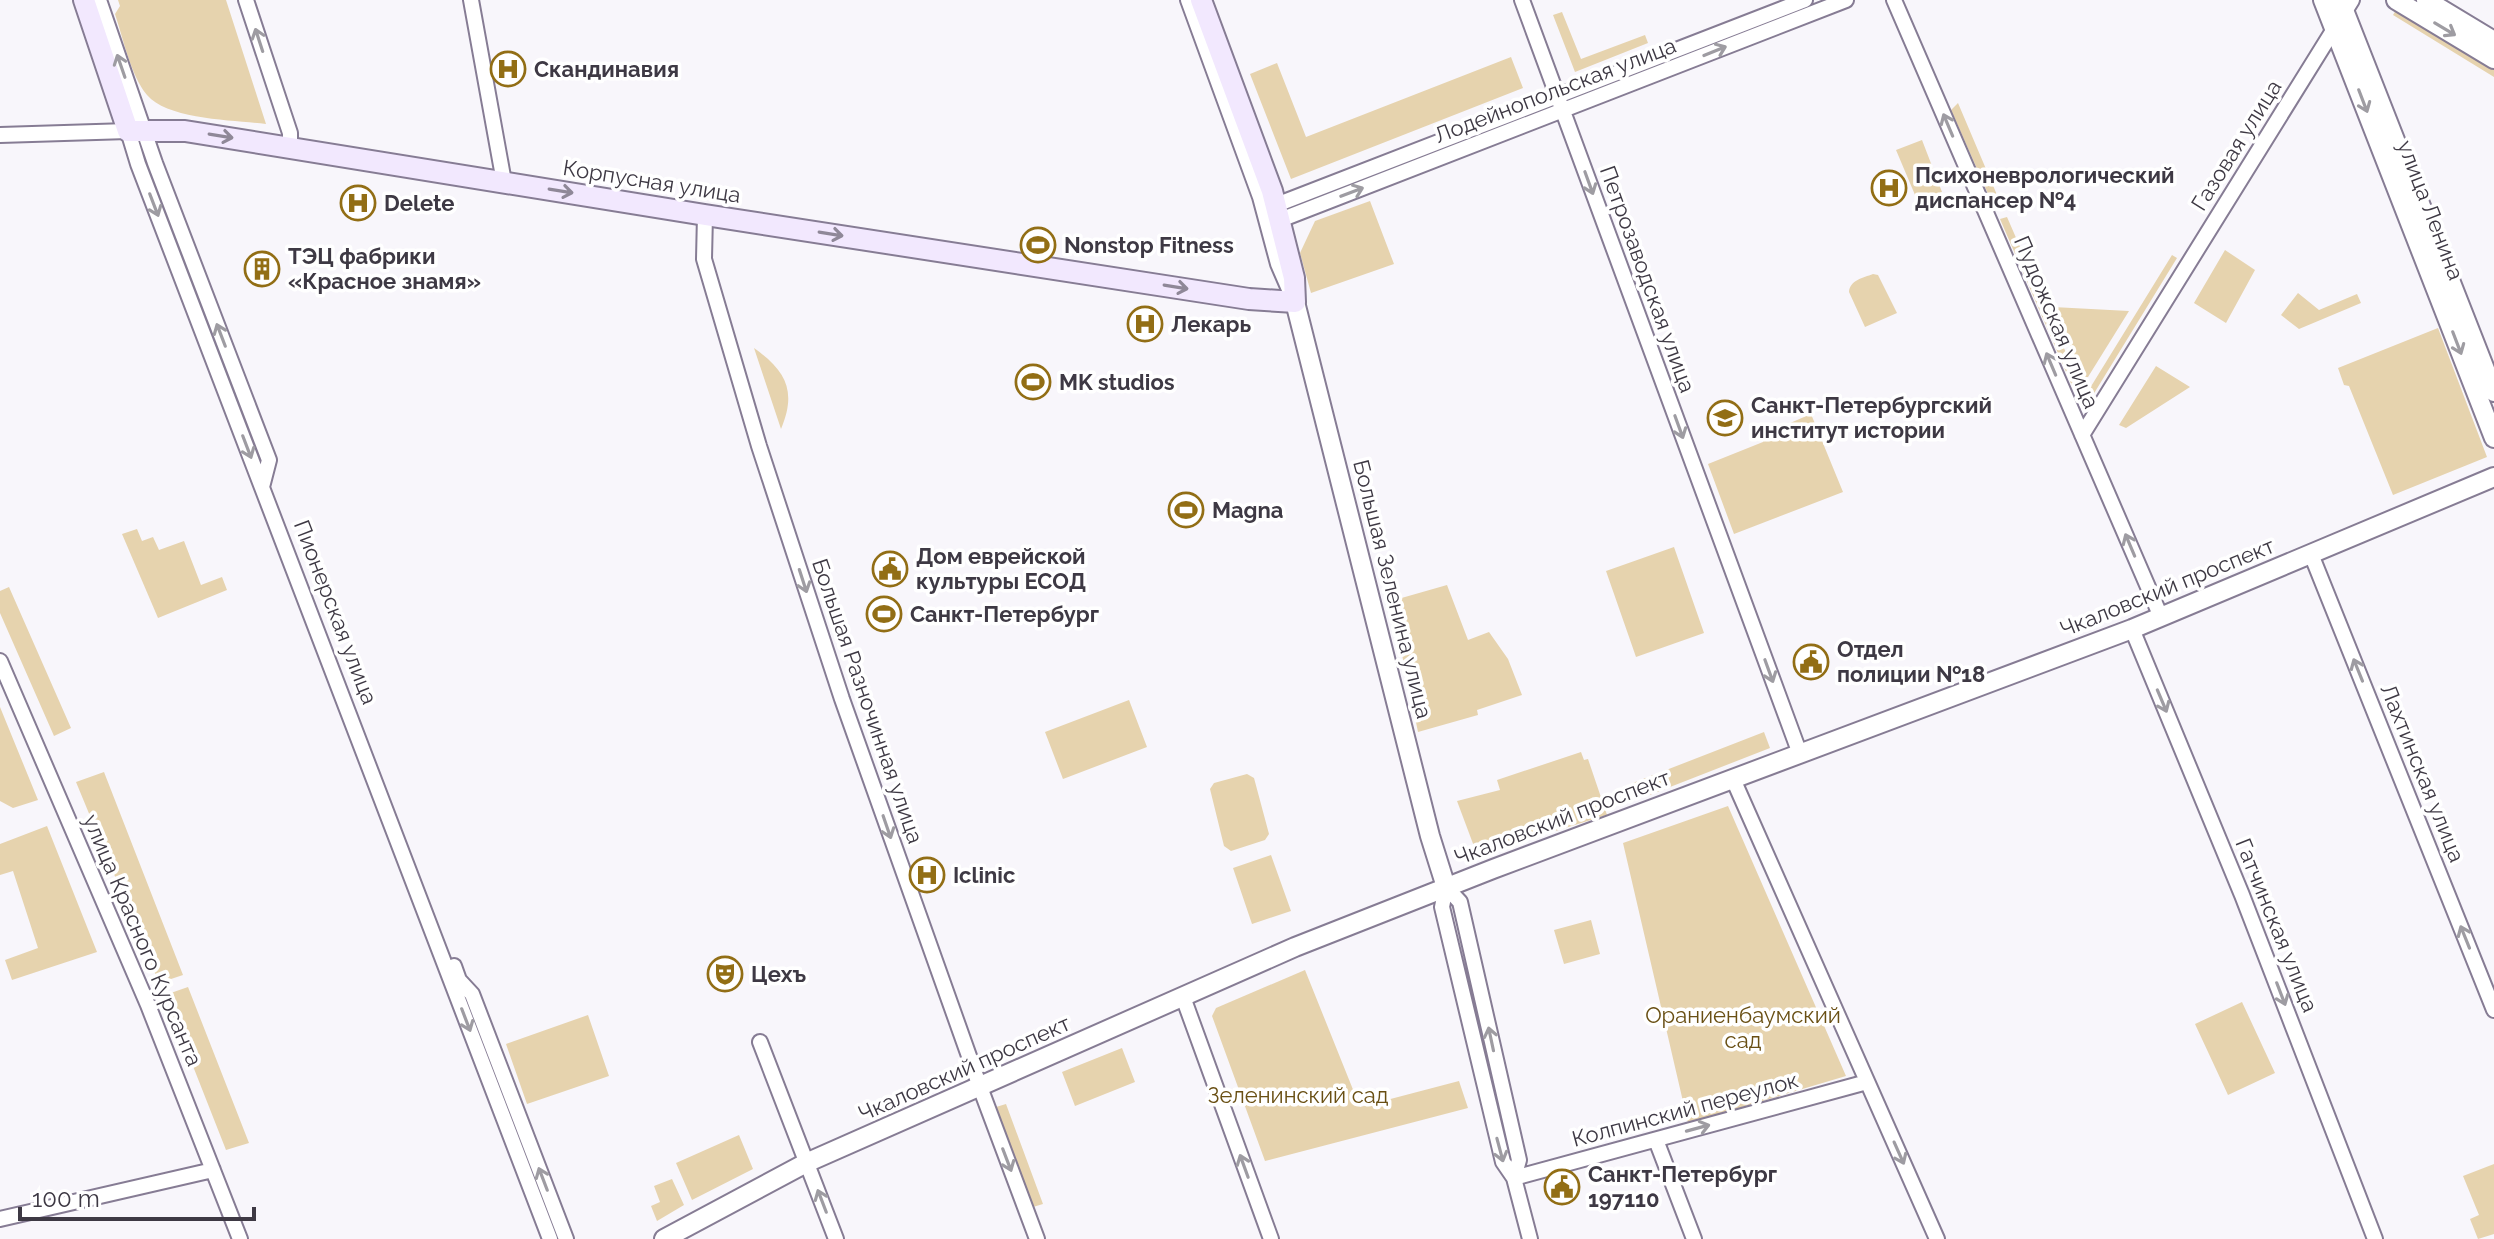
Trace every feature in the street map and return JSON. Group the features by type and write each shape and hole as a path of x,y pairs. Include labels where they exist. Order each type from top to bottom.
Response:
{"main road":[{"name":"Пионерская улица","path":"84,0 136,131"},
{"name":"Большая Зеленина улица","path":"1201,0 1278,212 1294,278 1295,302"},
{"name":"Корпусная улица","path":"136,131 185,131 1249,299 1295,302"}],"street":[{"name":"Пионерская улица","path":"99,0 136,131 269,460 262,487"},
{"path":"246,0 290,133 290,147"},
{"path":"471,0 504,182"},
{"name":"Большая Зеленина улица","path":"1188,0 1260,197 1278,264 1295,302 1430,836 1446,887 1460,902 1519,1160 1514,1178 1530,1239"},
{"name":"Петрозаводская улица","path":"1522,0 1800,754"},
{"name":"Лодейнопольская улица","path":"1560,103 1805,0"},
{"name":"Лодейнопольская улица","path":"1278,212 1560,103 1846,0"},
{"name":"Пудожская улица","path":"1894,0 2161,617"},
{"name":"улица Ленина","path":"2323,0 2343,10 2494,392"},
{"path":"2396,0 2494,59"},
{"path":"2426,0 2494,41"},
{"name":"Газовая улица","path":"2082,435 2343,10"},
{"name":"улица Ленина","path":"2343,10 2494,438"},
{"name":"Пионерская улица","path":"136,131 138,164 550,1239"},
{"name":"Корпусная улица","path":"0,135 136,131"},
{"name":"Большая Разночинная улица","path":"705,215 704,259 779,507 846,711 1037,1239"},
{"name":"Чкаловский проспект","path":"664,1239 806,1163 1295,947 1446,887 2132,629 2494,477"},
{"name":"Лахтинская улица","path":"2311,554 2494,1010"},
{"name":"Гатчинская улица","path":"2132,629 2242,895 2375,1239"},
{"name":"улица Красного Курсанта","path":"0,661 148,1005 240,1239"},
{"path":"1733,779 1937,1239"},
{"path":"428,921 445,940 459,980 472,994 566,1239"},
{"path":"1183,997 1271,1239"},
{"path":"760,1042 836,1239"},
{"name":"Колпинский переулок","path":"1514,1178 1867,1082"},
{"path":"1656,1140 1694,1239"},
{"path":"0,1219 213,1170"}],"green space":[{"path":"118,0 226,0 266,124 186,114 170,110 147,95 136,78 124,45 115,14 120,6"},
{"path":"2396,10 2494,69 2494,77 2393,15"},
{"path":"1562,12 1581,59 1645,35 1648,43 1575,72 1553,15"},
{"path":"1511,57 1523,88 1291,179 1250,74 1277,63 1306,137"},
{"path":"1958,103 2000,202 1993,205 1951,110"},
{"path":"1922,140 1942,192 1918,202 1896,150"},
{"path":"1370,201 1394,264 1311,293 1300,253 1315,221"},
{"path":"2007,217 2080,385 2073,388 2000,219"},
{"path":"2225,250 2255,270 2226,323 2194,303"},
{"path":"2172,255 2177,258 2093,395 2090,388"},
{"path":"1878,275 1897,313 1865,327 1849,292 1854,282"},
{"path":"2298,293 2319,310 2357,294 2361,303 2299,329 2281,315"},
{"path":"2053,307 2129,311 2088,377 2084,378"},
{"path":"2438,328 2487,457 2393,495 2349,386 2344,385 2338,368"},
{"path":"754,348 774,365 786,383 788,404 781,429"},
{"path":"2156,366 2190,387 2126,428 2119,425"},
{"path":"1811,414 1843,492 1734,534 1708,464 1763,442 1767,433"},
{"path":"137,529 142,541 153,537 159,550 184,541 201,585 222,577 227,590 158,618 122,534"},
{"path":"1674,547 1704,633 1636,657 1606,571"},
{"path":"1447,585 1468,640 1489,632 1508,659 1522,695 1477,710 1478,715 1418,732 1391,601"},
{"path":"9,587 71,728 54,736 0,613 0,591"},
{"path":"1129,700 1147,747 1063,779 1045,732"},
{"path":"0,707 38,800 13,808 0,801"},
{"path":"1764,732 1770,748 1647,796 1643,787 1621,794 1625,786"},
{"path":"1581,752 1584,760 1588,759 1607,815 1488,852 1475,849 1457,801 1500,790 1497,780"},
{"path":"104,772 183,975 159,983 76,782"},
{"path":"1247,774 1254,778 1269,834 1265,840 1231,851 1224,846 1210,789 1214,783"},
{"name":"Ораниенбаумский сад","path":"1728,806 1846,1076 1688,1123 1623,843"},
{"path":"47,826 97,952 12,980 5,960 38,948 13,871 0,875 0,844"},
{"path":"1271,855 1291,911 1252,924 1233,868"},
{"path":"1591,920 1600,954 1564,964 1554,930"},
{"name":"Зеленинский сад","path":"1305,970 1360,1107 1459,1081 1468,1108 1265,1161 1212,1016 1216,1008"},
{"path":"188,987 249,1143 226,1150 165,995"},
{"path":"2242,1002 2275,1073 2228,1095 2195,1024"},
{"path":"588,1015 609,1076 527,1104 506,1044"},
{"path":"1122,1048 1135,1082 1075,1106 1062,1072"},
{"path":"1006,1104 1043,1204 1033,1207 996,1107"},
{"path":"739,1135 753,1169 692,1200 676,1163"},
{"path":"2494,1164 2494,1234 2478,1239 2470,1219 2479,1215 2463,1176"},
{"path":"672,1179 684,1205 657,1221 651,1206 660,1202 654,1186"}],"place":[{"name":"Скандинавия","path":"508,69"},
{"name":"Психоневрологический диспансер №4","path":"1889,188"},
{"name":"Delete","path":"358,203"},
{"name":"Nonstop Fitness","path":"1038,245"},
{"name":"ТЭЦ фабрики «Красное знамя»","path":"262,269"},
{"name":"Лекарь","path":"1145,324"},
{"name":"MK studios","path":"1033,382"},
{"name":"Санкт-Петербургский институт истории","path":"1725,418"},
{"name":"Magna","path":"1186,510"},
{"name":"Дом еврейской культуры ЕСОД","path":"890,569"},
{"name":"Санкт-Петербург","path":"884,614"},
{"name":"Отдел полиции №18","path":"1811,662"},
{"name":"Iclinic","path":"927,875"},
{"name":"Цехъ","path":"725,974"},
{"name":"Санкт-Петербург 197110","path":"1562,1187"}]}
